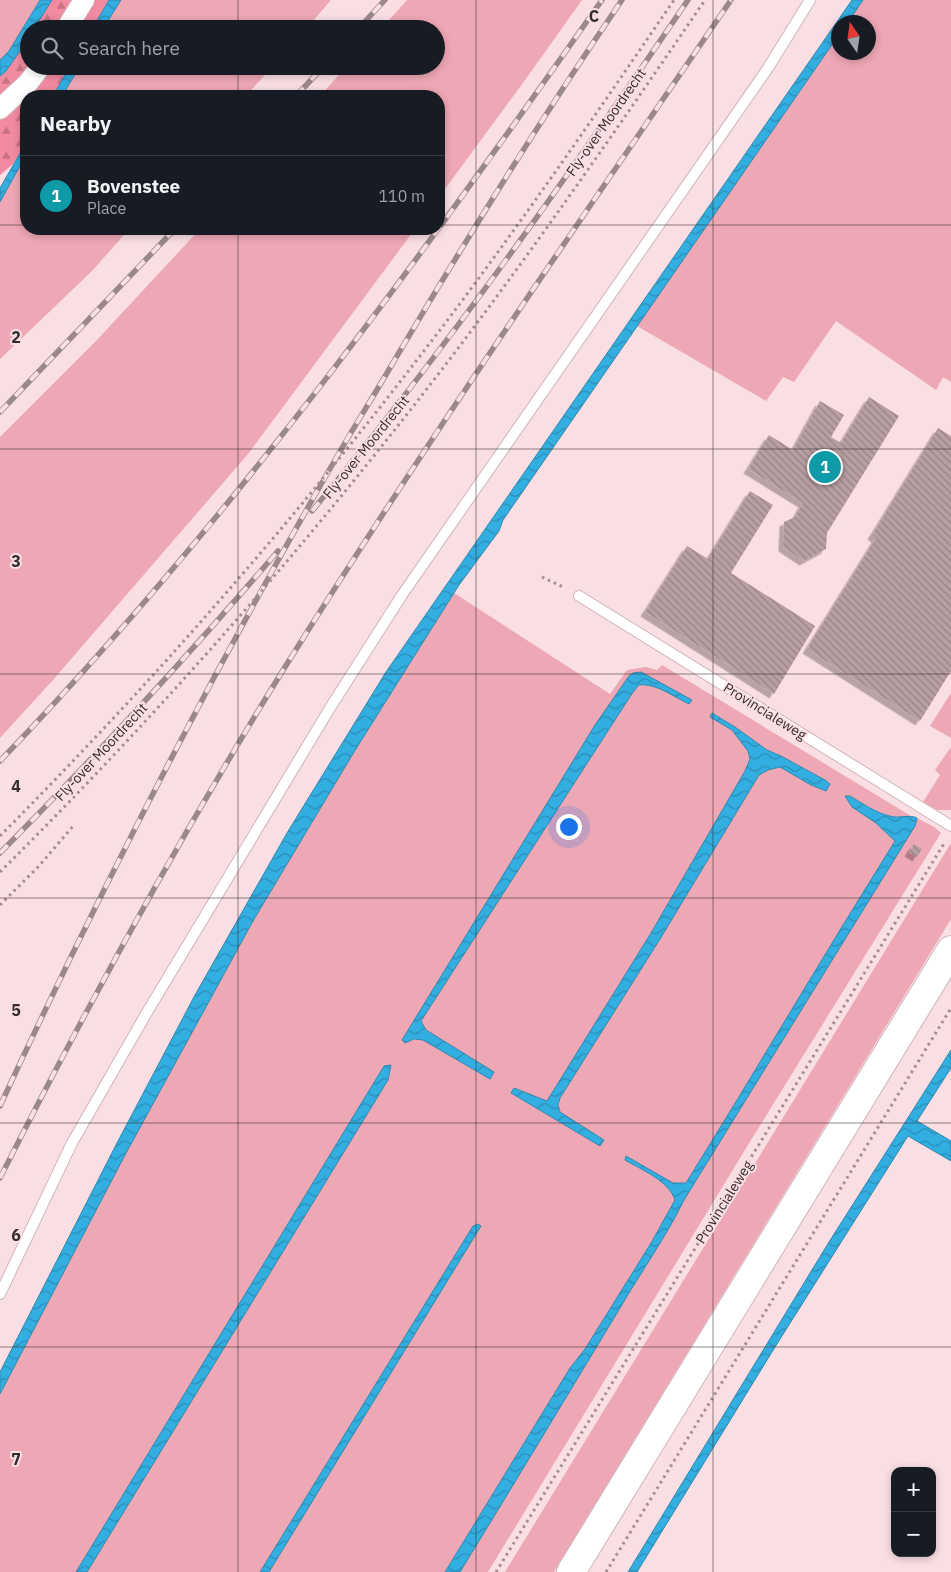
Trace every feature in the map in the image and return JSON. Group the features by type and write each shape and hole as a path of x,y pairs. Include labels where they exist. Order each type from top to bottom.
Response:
{"main road":[{"path":"571,1572 951,950"}],"street":[{"path":"72,20 84,0"},
{"path":"20,90 34,75"},
{"path":"0,109 20,90"}],"lane":[{"path":"0,1294 72,1143 146,1014 330,708 402,595 768,68 810,0"},
{"name":"Provincialeweg","path":"579,596 951,826"}],"path":[{"path":"0,836 151,678 240,578 332,468 414,364 498,251 674,0"},
{"name":"Fly-over Moordrecht","path":"0,872 64,808 170,696 259,595 351,484 434,380 513,274 624,118 704,0"},
{"path":"542,577 579,596"},
{"path":"0,906 39,866 74,825"},
{"name":"Provincialeweg","path":"496,1572 946,840"},
{"path":"606,1572 951,1008"}],"shaded area":[{"path":"0,0 40,0 28,20 20,20 20,33 9,51 0,60"},
{"path":"121,0 331,0 314,20 109,20"},
{"path":"407,0 582,0 445,189 445,90 325,90 339,75 445,75 445,20 389,20"},
{"path":"863,0 951,0 951,382 943,377 936,390 836,321 794,382 783,377 766,401 637,326 831,46 831,60 876,60 876,15 853,15"},
{"path":"75,75 265,75 251,90 66,90"},
{"path":"20,166 20,235 124,235 93,270 0,359 0,202"},
{"path":"194,235 411,235 248,454 53,680 0,738 0,437 96,341"},
{"path":"454,593 610,694 627,670 646,667 657,670 662,665 911,816 894,817 887,815 850,796 852,807 876,823 895,841 686,1183 673,1183 626,1157 625,1160 647,1172 667,1187 675,1200 668,1215 585,1349 570,1368 445,1572 269,1572 481,1226 473,1226 260,1572 87,1572 388,1080 390,1065 384,1066 76,1572 0,1572 0,1394 125,1155 253,921 354,752","holes":["641,672 654,687 639,685 633,692 421,1021 426,1030 490,1079 423,1040 402,1040","713,713 767,750 830,784 826,791 811,785 780,767 759,775 660,939 560,1098 558,1105 560,1112 603,1139 600,1146 512,1094 514,1088 547,1102 651,933 745,771 750,759 748,751 732,730 710,717"]},
{"path":"951,693 951,738 930,726"},
{"path":"951,747 951,810 937,810 923,802 940,775 935,770"},
{"path":"917,818 941,833 751,1140 488,1572 460,1572 684,1200 915,826"},
{"path":"951,843 951,919 554,1572 505,1572"}],"green space":[{"path":"52,0 109,0 97,20 40,20"},
{"path":"20,51 20,75 65,75 56,90 20,90 20,153 13,164 0,175 0,76 6,71"}],"water":[{"path":"40,0 52,0 40,20 28,20"},
{"path":"109,0 121,0 109,20 97,20"},
{"path":"852,0 863,0 853,15 842,15"},
{"path":"831,30 831,46 503,520 499,531 459,585 354,752 253,921 125,1155 0,1394 0,1372 195,995 287,833 386,672"},
{"path":"20,33 20,51 6,71 0,76 0,60 9,51"},
{"path":"65,75 75,75 66,90 56,90"},
{"path":"20,153 20,166 0,202 0,188"},
{"path":"641,672 692,700 689,704 665,691 645,685 639,685 633,692 421,1021 426,1030 494,1072 490,1079 423,1040 414,1039 405,1043 402,1040 595,725 629,676 633,673"},
{"path":"712,713 767,750 830,784 826,791 811,785 780,767 759,775 660,939 560,1098 558,1105 560,1112 604,1140 600,1146 511,1093 514,1088 547,1101 651,933 745,771 750,759 748,751 732,730 710,717"},
{"path":"845,796 850,796 885,815 917,818 915,826 684,1200 460,1572 445,1572 570,1368 585,1349 651,1243 675,1200 667,1187 647,1172 625,1160 626,1156 673,1183 686,1183 895,841 876,823 852,807"},
{"path":"951,1050 951,1068 917,1121 951,1141 951,1161 908,1136 775,1347 637,1572 628,1572 829,1242"},
{"path":"391,1065 388,1080 87,1572 76,1572 384,1066"},
{"path":"478,1224 481,1226 269,1572 260,1572 473,1226"}],"building":[{"path":"869,397 899,416 827,533 826,549 804,561 783,547 784,522 795,517 803,503 748,469 769,435 793,450 820,401 844,415 831,437 841,443"},
{"path":"938,428 951,436 951,671 920,721 807,649 876,538 872,535"},
{"path":"750,491 773,505 731,573 815,626 774,694 645,612 687,546 708,559"},
{"path":"914,844 922,849 917,857 909,852"}],"railway":[{"path":"366,20 385,0"},
{"path":"445,220 602,0"},
{"path":"0,1106 78,942 160,779 290,539 347,439 471,234 560,93 622,0"},
{"path":"312,511 459,324 598,131 688,0"},
{"path":"0,1178 67,1048 137,920 209,792 285,667 449,414 731,0"},
{"path":"302,90 316,75"},
{"path":"0,412 169,235"},
{"path":"0,761 83,672 163,581 316,392 434,235"},
{"path":"0,853 142,705 278,551"}],"place":[{"name":"Bovenstee","path":"825,467"}]}
